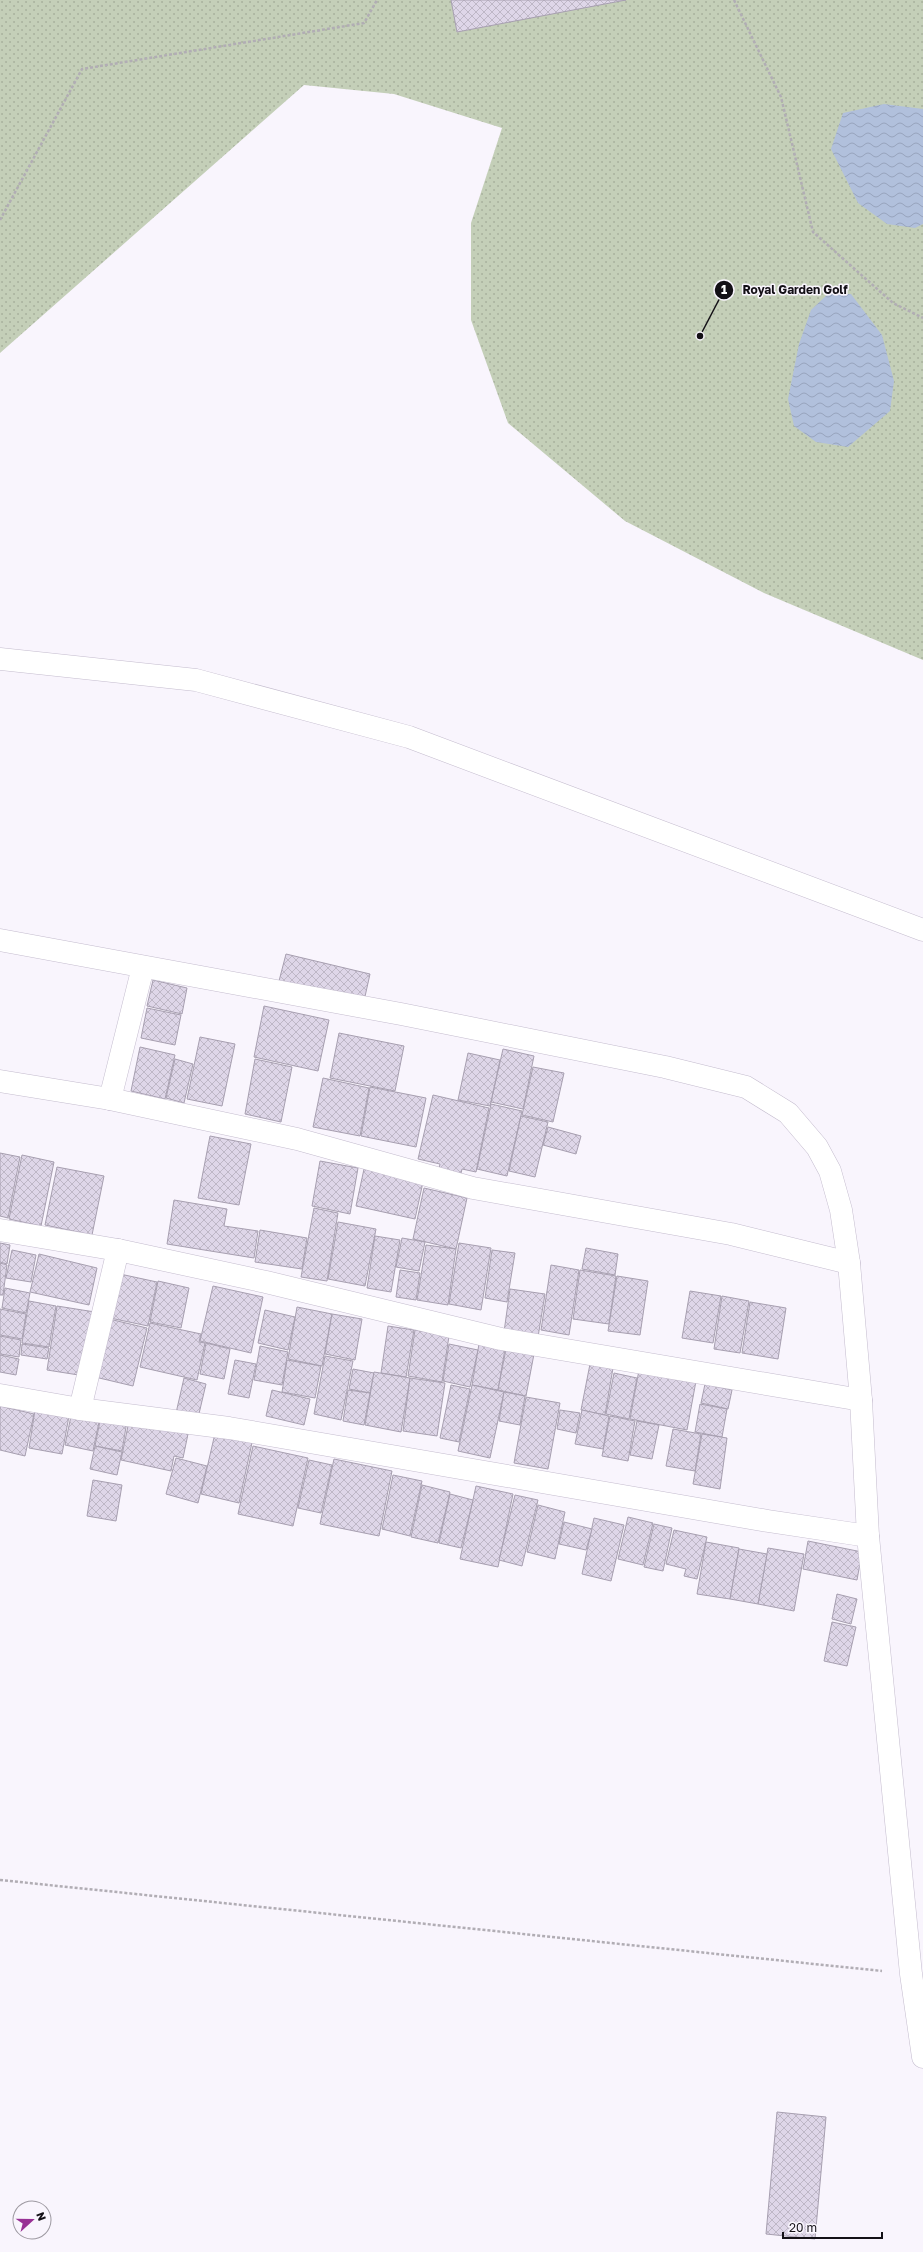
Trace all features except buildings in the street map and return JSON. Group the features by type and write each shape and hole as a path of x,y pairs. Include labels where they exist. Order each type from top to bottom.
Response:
{"street":[{"path":"0,659 196,680 409,737 911,923 923,930"},
{"path":"0,940 401,1014 665,1067 746,1088 788,1113 817,1147 830,1171 841,1210 849,1263 861,1400 868,1536 911,1974 923,2057"},
{"path":"110,1099 143,967"},
{"path":"0,1081 110,1099 297,1139 473,1188 731,1234 849,1263"},
{"path":"0,1230 118,1250 266,1282 501,1340 861,1400"},
{"path":"80,1409 118,1250"},
{"path":"0,1395 80,1409 229,1428 760,1520 868,1536"}],"path":[{"path":"0,220 82,69 364,23 377,0"},
{"path":"734,0 781,97 813,232 893,303 923,318"},
{"path":"0,1880 911,1974"}],"green space":[{"path":"0,0 923,0 923,660 764,593 625,521 508,423 471,320 471,223 502,128 394,94 304,85 0,353"}],"water":[{"path":"884,104 923,109 923,224 915,228 887,224 858,203 831,149 843,113"},
{"path":"828,294 851,294 882,335 894,381 890,411 848,447 816,442 794,426 788,399 799,344 811,310"}],"place":[{"name":"Royal Garden Golf","path":"700,336"}]}
